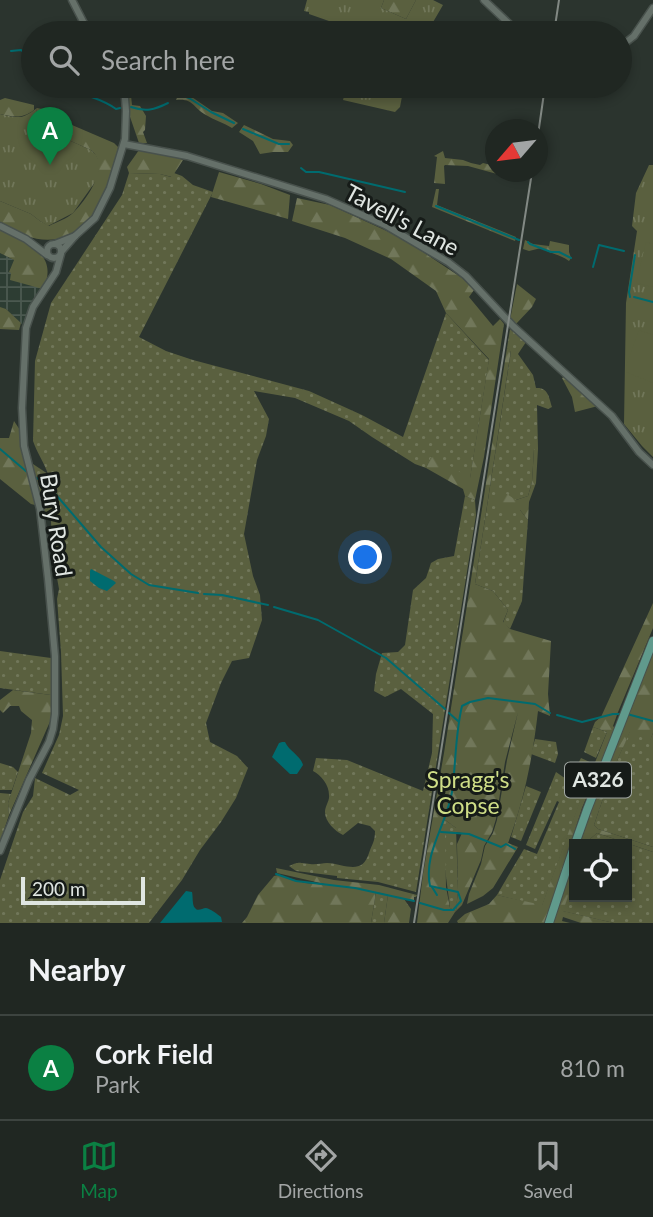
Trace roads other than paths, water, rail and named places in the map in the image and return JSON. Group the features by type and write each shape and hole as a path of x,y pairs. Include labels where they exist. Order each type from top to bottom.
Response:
{"main road":[{"name":"A326","path":"577,839 653,641"},
{"name":"A326","path":"549,923 569,864"}],"street":[{"path":"72,0 83,21"},
{"path":"484,0 506,21"},
{"path":"632,38 653,8"},
{"path":"0,226 56,259 75,236 92,222 103,205 124,144 125,98"},
{"name":"Tavell's Lane","path":"124,144 187,156 326,199 385,225 448,262 466,276 513,326 612,416 639,453 653,465"},
{"path":"52,278 47,248 75,236"},
{"path":"26,239 53,244 60,247 61,253"},
{"name":"Bury Road","path":"0,851 29,780 43,754 53,729 55,715 48,579 40,509 24,446 23,403 26,328 33,307 56,272 61,253"}],"water":[{"path":"91,569 116,583 107,591 99,588 90,581"},
{"path":"285,742 302,762 297,774 290,774 272,757 279,743"},
{"path":"186,891 192,892 196,909 210,909 221,917 222,922 160,923"}],"waterway":[{"path":"11,51 21,50"},
{"path":"93,98 116,109 120,108"},
{"path":"189,98 234,123"},
{"path":"131,107 150,109 168,103"},
{"path":"243,129 279,144 289,144"},
{"path":"301,168 306,172 319,172 405,192"},
{"path":"436,206 519,240"},
{"path":"528,242 571,258"},
{"path":"593,267 599,245 624,251"},
{"path":"630,297 635,255"},
{"path":"634,297 653,302"},
{"path":"0,449 27,472"},
{"path":"35,477 46,484"},
{"path":"51,489 101,547 131,574 149,585 198,593"},
{"path":"204,594 268,605"},
{"path":"274,607 318,620 386,658 445,709"},
{"path":"420,903 453,910 461,901 458,892 430,886 429,874 433,850 452,792 462,706 488,698 535,704 550,713"},
{"path":"449,713 458,721"},
{"path":"557,715 582,722 621,714"},
{"path":"627,714 653,721"},
{"path":"441,832 469,834 501,847 506,844 515,849"},
{"path":"276,874 296,881 355,888 414,901"},
{"path":"432,887 437,895"}],"railway":[{"path":"556,21 559,0"},
{"path":"540,119 543,98"},
{"path":"414,923 530,182"}],"place":[{"name":"Cork Field","path":"50,165"}],"park label":[{"name":"Spragg's Copse","path":"468,793"}]}
